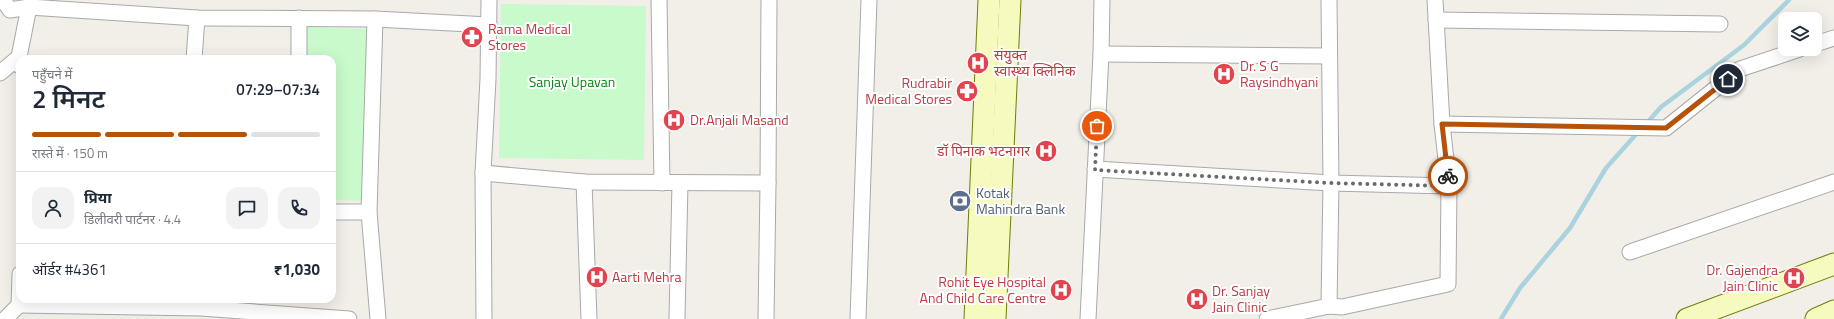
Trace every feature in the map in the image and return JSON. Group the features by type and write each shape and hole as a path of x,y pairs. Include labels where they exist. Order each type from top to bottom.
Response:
{"main road":[{"path":"975,319 989,0"},
{"path":"995,319 1010,0"},
{"path":"1686,319 1834,264"},
{"path":"1816,319 1834,311"}],"street":[{"path":"3,0 10,10 29,7 197,18 375,19 489,24"},
{"path":"484,319 484,174 488,79 489,0"},
{"path":"660,0 662,183"},
{"path":"766,319 769,0"},
{"path":"858,319 869,0"},
{"path":"1088,319 1101,54 1102,0"},
{"path":"1329,0 1330,183 1337,311"},
{"path":"1267,319 1337,311 1448,284 1449,186 1442,124 1435,0"},
{"path":"21,55 29,7"},
{"path":"194,55 197,18"},
{"path":"299,18 299,55"},
{"path":"375,19 369,212 378,319"},
{"path":"1436,20 1720,24"},
{"path":"1822,42 1834,38"},
{"path":"1101,54 1329,56"},
{"path":"1442,124 1666,128 1740,69 1779,56"},
{"path":"0,73 16,64"},
{"path":"1095,170 1330,183 1449,186"},
{"path":"484,174 584,182 768,183"},
{"path":"584,182 589,319"},
{"path":"1630,252 1834,182"},
{"path":"677,319 680,183"},
{"path":"336,212 369,212"},
{"path":"6,319 19,305 201,309 349,319"}],"green space":[{"name":"Sanjay Upavan","path":"501,4 646,6 644,160 499,158"},
{"path":"301,27 370,29 365,201 336,200 336,55 299,55"}],"waterway":[{"path":"1646,124 1661,107 1744,45 1789,0"},
{"path":"1501,319 1520,288 1570,228 1606,168 1639,131"}],"way so far":[{"path":"1097,126 1095,170 1330,183 1449,186 1448,176"}],"place":[{"name":"Rama Medical Stores","path":"472,37"},
{"name":"संयुक्त स्वास्थ्य क्लिनिक","path":"978,63"},
{"name":"Dr. S G Raysindhyani","path":"1224,74"},
{"name":"Rudrabir Medical Stores","path":"967,91"},
{"name":"Dr.Anjali Masand","path":"674,120"},
{"name":"डॉ पिनाक भटनागर","path":"1046,151"},
{"name":"Kotak Mahindra Bank","path":"960,201"},
{"name":"Aarti Mehra","path":"597,277"},
{"name":"Dr. Gajendra Jain Clinic","path":"1794,278"},
{"name":"Rohit Eye Hospital And Child Care Centre","path":"1061,290"},
{"name":"Dr. Sanjay Jain Clinic","path":"1197,299"}],"route":[{"path":"1448,176 1442,124 1666,128 1728,79"}]}
